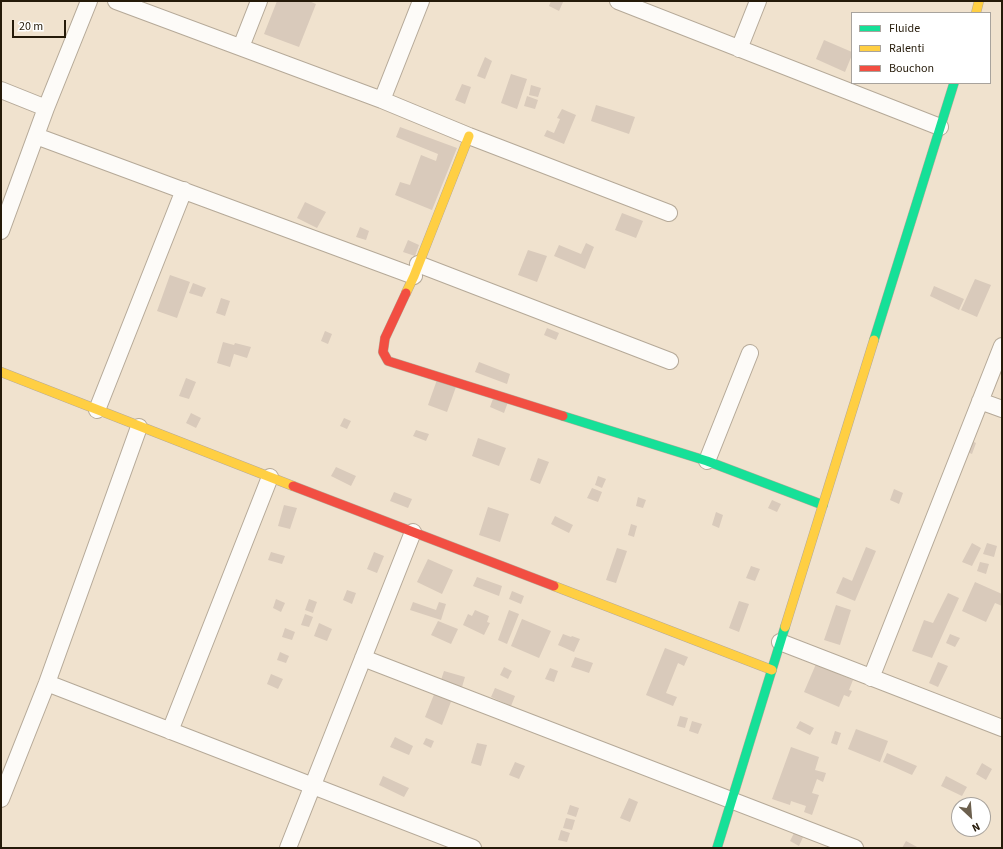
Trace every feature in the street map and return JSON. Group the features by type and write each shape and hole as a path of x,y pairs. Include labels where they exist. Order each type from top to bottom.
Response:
{"street":[{"path":"1,231 46,108 89,1"},
{"path":"116,1 382,100 469,136 669,213"},
{"path":"241,48 259,1"},
{"path":"382,100 421,1"},
{"path":"618,1 940,127"},
{"path":"739,49 758,1"},
{"path":"976,12 979,1"},
{"path":"717,848 954,84"},
{"path":"1,90 46,108"},
{"path":"36,136 184,190 416,270 670,361"},
{"path":"469,136 416,270 385,338 383,352 388,361 707,461 823,506"},
{"path":"98,410 184,190"},
{"path":"871,678 1002,346"},
{"path":"707,461 750,353"},
{"path":"1,372 138,427 772,670"},
{"path":"980,401 1002,409"},
{"path":"1,799 46,683 138,427"},
{"path":"170,731 270,477"},
{"path":"288,848 413,532"},
{"path":"780,642 871,678 1001,725"},
{"path":"363,658 855,848"},
{"path":"46,683 473,848"}],"building":[{"path":"277,1 309,1 316,4 299,47 264,34"},
{"path":"551,1 563,2 559,11 549,6"},
{"path":"824,40 851,52 851,57 845,72 816,59"},
{"path":"485,57 492,61 485,79 477,76"},
{"path":"511,74 527,79 517,109 501,103"},
{"path":"462,84 471,87 465,104 455,100"},
{"path":"531,85 541,88 538,97 529,95"},
{"path":"527,96 538,100 535,109 524,106"},
{"path":"596,105 635,117 629,134 591,121"},
{"path":"562,109 576,115 564,144 544,136 547,130 554,133 560,119 557,118"},
{"path":"400,127 457,148 432,210 395,195 400,182 410,185 421,155 436,161 438,154 396,137"},
{"path":"305,202 326,212 317,228 297,218"},
{"path":"622,213 643,221 636,238 615,230"},
{"path":"360,227 369,231 366,240 356,237"},
{"path":"408,240 419,245 415,256 403,252"},
{"path":"586,243 594,247 585,269 554,256 559,245 581,254"},
{"path":"528,250 547,256 537,282 518,275"},
{"path":"170,275 190,282 177,318 157,311"},
{"path":"975,279 991,285 977,317 961,310"},
{"path":"193,283 206,288 202,297 189,293"},
{"path":"934,286 964,299 959,310 930,296"},
{"path":"221,298 230,301 225,316 216,313"},
{"path":"547,328 559,333 556,340 544,335"},
{"path":"325,331 332,334 328,344 321,341"},
{"path":"223,342 251,347 247,358 234,354 230,367 217,363"},
{"path":"479,362 510,374 507,384 475,372"},
{"path":"438,377 457,384 447,412 428,405"},
{"path":"186,378 196,382 189,399 179,396"},
{"path":"494,396 508,402 504,413 490,407"},
{"path":"191,413 201,418 196,428 186,423"},
{"path":"344,418 351,421 347,429 340,426"},
{"path":"416,430 429,434 426,441 413,436"},
{"path":"478,438 506,448 499,466 472,456"},
{"path":"967,439 976,443 972,454 963,450"},
{"path":"538,458 549,462 540,484 530,480"},
{"path":"336,467 356,476 351,486 331,476"},
{"path":"598,476 606,479 602,488 595,485"},
{"path":"592,488 602,492 598,502 587,498"},
{"path":"894,489 903,493 899,504 890,500"},
{"path":"394,492 412,499 408,508 390,501"},
{"path":"638,497 646,500 643,508 636,506"},
{"path":"772,500 781,504 777,512 768,508"},
{"path":"284,505 297,508 290,529 278,526"},
{"path":"488,507 509,514 500,542 479,535"},
{"path":"716,512 723,515 719,528 712,525"},
{"path":"555,516 573,525 569,533 551,524"},
{"path":"631,524 637,526 634,537 628,535"},
{"path":"972,543 981,548 972,566 962,562"},
{"path":"987,543 997,546 994,557 983,554"},
{"path":"866,547 876,551 855,601 836,593 843,577 852,581"},
{"path":"617,548 627,551 616,583 606,580"},
{"path":"271,552 285,556 282,564 268,560"},
{"path":"374,552 384,556 377,573 367,569"},
{"path":"428,559 453,570 442,594 417,582"},
{"path":"980,562 989,564 986,574 977,571"},
{"path":"751,566 760,569 755,581 746,578"},
{"path":"477,577 502,586 499,596 473,586"},
{"path":"975,582 1002,594 1002,606 995,603 986,622 962,611"},
{"path":"347,590 356,593 352,604 343,600"},
{"path":"512,591 524,596 521,604 509,599"},
{"path":"948,593 959,598 932,658 912,651 924,620 933,623"},
{"path":"276,599 285,603 281,612 273,608"},
{"path":"309,599 317,602 313,613 305,610"},
{"path":"739,601 749,604 739,632 729,628"},
{"path":"413,602 436,610 439,602 446,604 441,620 410,610"},
{"path":"836,605 851,610 840,645 824,640"},
{"path":"475,610 489,616 487,622 490,623 484,635 463,625 468,614 472,616"},
{"path":"509,610 519,614 507,644 498,640"},
{"path":"305,614 313,617 309,627 301,625"},
{"path":"522,619 551,631 539,658 511,646"},
{"path":"438,621 458,629 451,644 431,635"},
{"path":"319,623 332,629 327,641 314,636"},
{"path":"285,628 295,632 292,640 282,637"},
{"path":"563,634 580,639 574,652 558,645"},
{"path":"950,634 960,638 955,647 946,643"},
{"path":"665,648 688,657 684,666 678,663 666,693 677,697 673,706 646,695"},
{"path":"280,652 289,656 286,663 277,660"},
{"path":"575,657 593,663 589,673 571,667"},
{"path":"938,662 948,666 938,687 929,683"},
{"path":"816,664 853,680 849,690 852,691 849,697 844,695 839,707 804,692"},
{"path":"504,667 512,671 508,679 500,675"},
{"path":"550,668 558,671 554,682 545,679"},
{"path":"444,671 465,677 462,687 441,680"},
{"path":"271,674 283,679 278,689 267,684"},
{"path":"495,688 515,696 511,706 491,697"},
{"path":"435,692 452,699 442,725 425,717"},
{"path":"680,716 688,718 685,728 677,726"},
{"path":"692,721 702,724 698,734 689,731"},
{"path":"800,721 814,728 810,735 796,728"},
{"path":"856,729 888,741 880,762 848,749"},
{"path":"835,731 841,733 837,745 831,743"},
{"path":"395,737 413,746 409,755 390,747"},
{"path":"426,738 434,741 431,748 423,744"},
{"path":"477,743 487,745 481,766 471,763"},
{"path":"791,747 819,757 815,770 826,773 823,782 817,779 812,793 819,795 812,815 804,812 806,806 791,801 790,805 772,799"},
{"path":"887,753 917,766 912,775 883,762"},
{"path":"515,762 525,766 519,779 509,775"},
{"path":"982,763 992,769 986,780 976,774"},
{"path":"383,776 409,788 404,797 379,785"},
{"path":"946,776 967,787 962,796 941,786"},
{"path":"629,798 638,802 630,822 620,818"},
{"path":"570,805 579,808 576,817 567,814"},
{"path":"566,818 575,820 572,830 563,828"},
{"path":"561,830 570,833 567,842 558,840"},
{"path":"795,831 804,835 799,846 790,841"},
{"path":"906,841 919,848 902,848"}],"traffic: fast":[{"path":"874,340 954,84"},
{"path":"563,416 707,461 823,505"},
{"path":"717,848 785,627"}],"traffic: slow":[{"path":"976,12 979,1"},
{"path":"406,293 469,136"},
{"path":"785,627 874,340"},
{"path":"1,372 293,486"},
{"path":"554,586 772,670"}],"traffic: jam":[{"path":"406,293 385,338 383,352 388,361 563,416"},
{"path":"293,486 554,586"}]}
